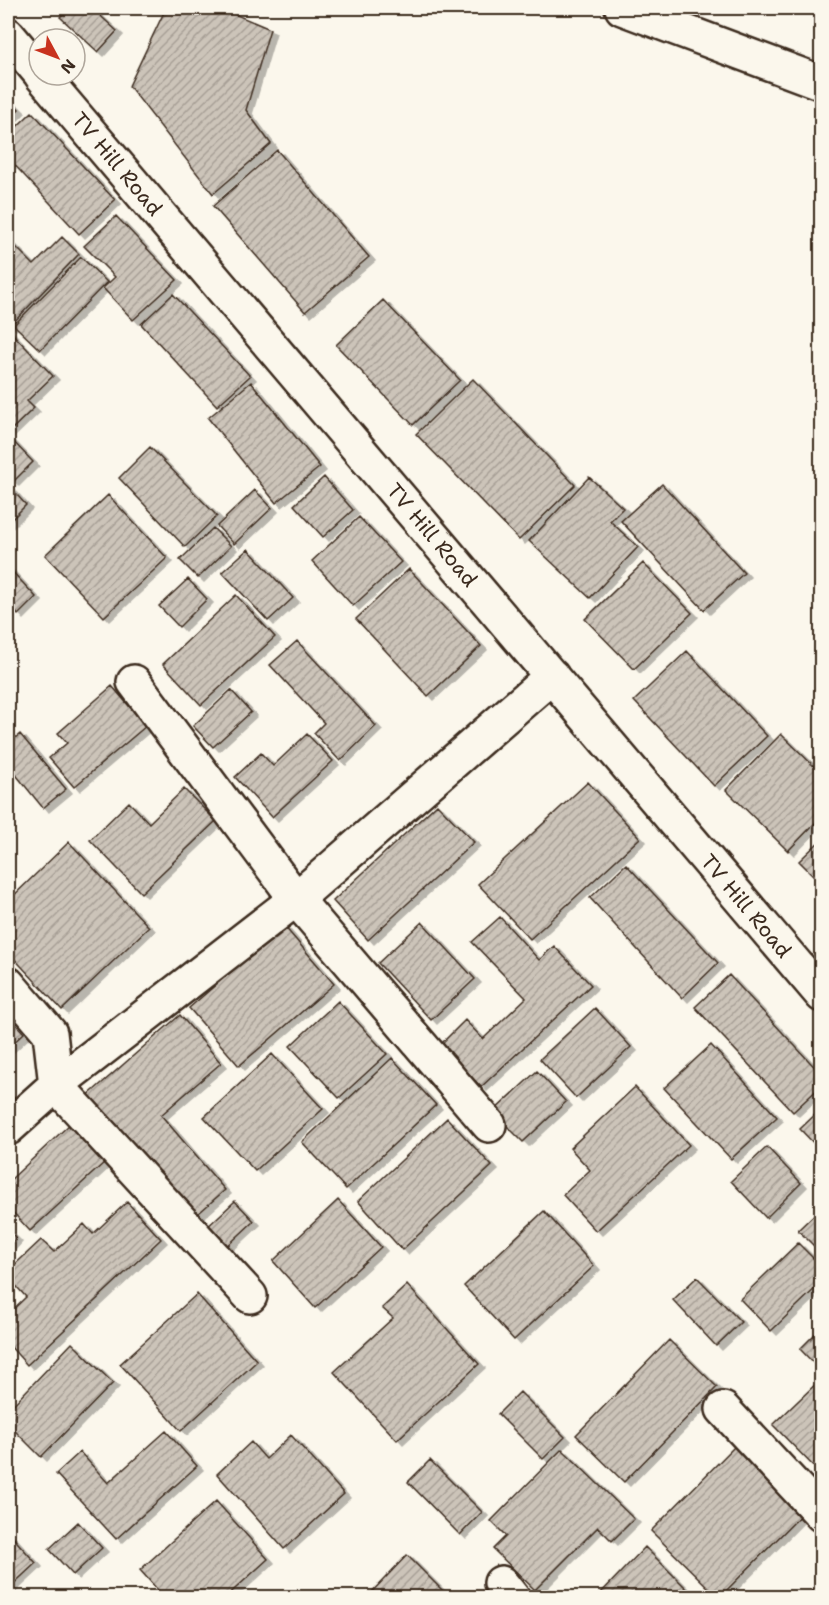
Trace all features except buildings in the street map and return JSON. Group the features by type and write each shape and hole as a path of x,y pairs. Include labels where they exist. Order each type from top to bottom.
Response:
{"street":[{"path":"622,8 822,83"},
{"name":"TV Hill Road","path":"8,35 27,58"},
{"name":"TV Hill Road","path":"51,87 822,995"},
{"path":"8,1128 56,1085 296,899 552,676"},
{"path":"134,682 296,899 489,1125"},
{"path":"8,984 50,1033 56,1085 250,1296"},
{"path":"723,1409 822,1515"}]}
